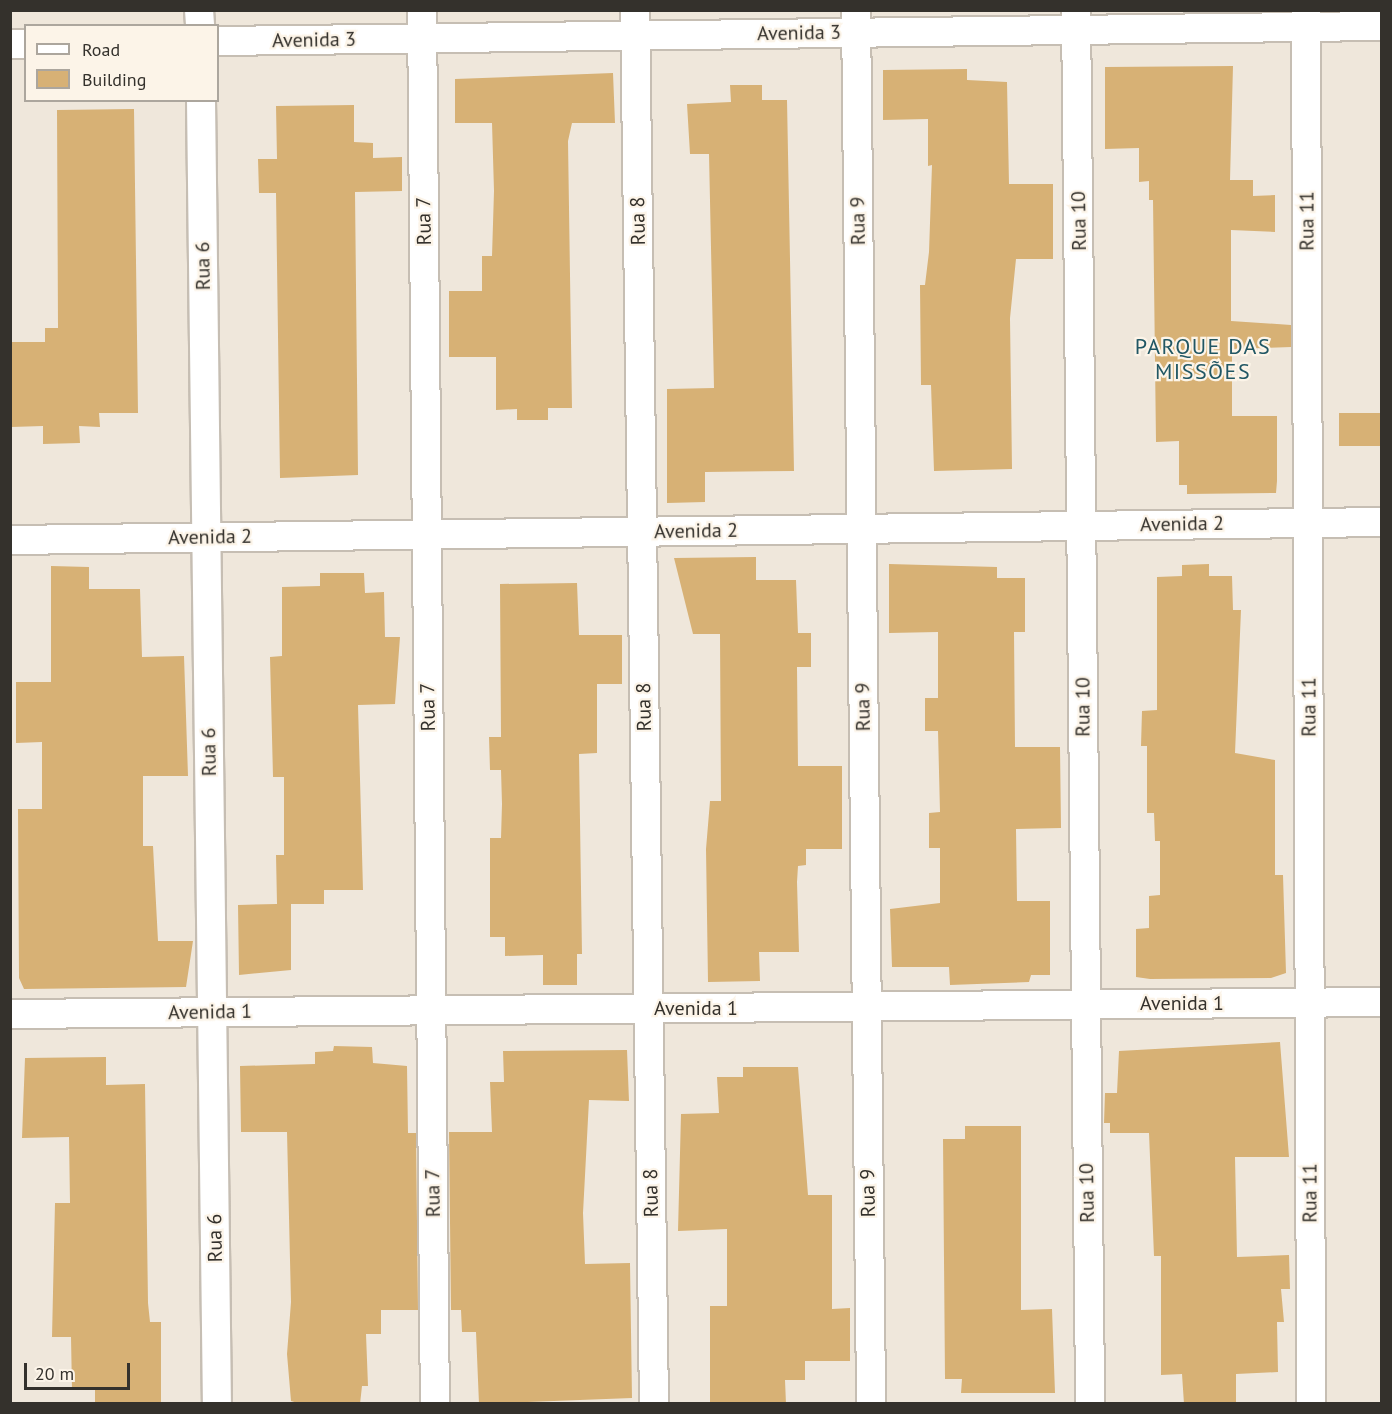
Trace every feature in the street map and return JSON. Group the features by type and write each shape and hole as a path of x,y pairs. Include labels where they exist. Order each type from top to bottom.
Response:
{"street":[{"name":"Rua 7","path":"422,10 435,1404"},
{"name":"Avenida 3","path":"219,41 422,39 635,23 1306,19 1382,26"},
{"name":"Rua 11","path":"1306,19 1311,1404"},
{"name":"Rua 10","path":"1077,20 1083,525 1084,1004 1090,1404"},
{"name":"Rua 9","path":"856,22 871,1404"},
{"name":"Rua 8","path":"635,23 654,1404"},
{"name":"Rua 6","path":"201,102 217,1404"},
{"name":"Avenida 2","path":"10,540 1382,522"},
{"name":"Avenida 1","path":"10,1014 1382,1002"}],"building":[{"path":"1233,66 1230,180 1253,180 1253,196 1275,195 1275,232 1231,230 1231,321 1291,325 1291,347 1232,349 1232,416 1277,416 1276,493 1187,494 1187,485 1179,485 1179,441 1156,442 1153,200 1149,200 1149,181 1139,182 1139,148 1105,149 1105,67"},
{"path":"967,69 967,80 1007,82 1009,184 1053,184 1053,259 1016,259 1010,318 1012,469 934,471 931,385 921,385 920,285 925,285 929,252 932,165 928,166 928,119 883,120 883,70"},
{"path":"613,73 615,123 572,123 568,141 572,408 548,408 548,420 517,420 517,409 496,410 496,357 449,357 449,291 482,291 482,256 492,256 494,191 492,123 455,123 455,79"},
{"path":"730,85 762,85 762,100 787,100 794,471 705,472 705,502 667,503 667,389 714,388 709,154 690,154 687,104 731,102"},
{"path":"354,105 354,142 373,143 373,158 402,157 402,191 355,192 358,475 280,478 276,193 259,193 258,159 277,159 276,106"},
{"path":"134,109 138,413 99,413 100,427 79,426 80,443 43,444 43,426 11,427 12,342 45,342 45,328 58,328 57,110"},
{"path":"1339,413 1382,413 1382,446 1339,446"},
{"path":"756,557 756,580 796,580 798,633 811,633 811,667 797,667 798,766 842,766 842,849 806,849 806,865 798,866 799,952 759,952 760,981 708,982 706,849 710,801 721,801 720,634 693,634 674,558"},
{"path":"889,564 997,567 997,578 1025,578 1025,632 1014,632 1015,747 1060,747 1061,828 1016,829 1017,901 1050,901 1050,975 1031,975 1029,982 950,985 949,967 892,967 890,909 940,903 940,848 929,848 929,813 940,812 938,731 925,731 925,698 938,698 938,632 889,633"},
{"path":"1209,564 1209,576 1232,576 1233,610 1241,610 1235,753 1275,760 1275,875 1283,875 1286,973 1271,978 1150,979 1136,977 1136,929 1149,928 1149,896 1160,895 1160,841 1155,841 1154,813 1147,813 1147,746 1141,746 1142,711 1157,710 1157,577 1182,576 1182,565"},
{"path":"51,566 89,567 89,589 140,589 142,657 184,656 188,776 143,776 143,846 153,846 158,941 193,941 186,987 24,989 19,978 18,809 42,809 42,742 16,743 16,682 51,682"},
{"path":"320,573 364,573 365,593 384,592 385,637 400,637 395,704 358,705 363,890 324,890 324,904 291,904 291,970 239,975 238,905 277,904 276,855 284,855 284,777 273,777 270,657 282,656 282,587 320,586"},
{"path":"577,583 579,635 622,635 622,684 597,684 597,753 579,754 582,954 577,954 577,985 543,985 543,955 505,956 505,937 490,937 490,838 501,838 502,804 501,770 490,770 489,737 501,737 500,584"},
{"path":"1280,1042 1289,1157 1235,1157 1237,1257 1289,1255 1290,1289 1281,1289 1284,1322 1277,1322 1278,1372 1236,1374 1236,1404 1184,1404 1182,1374 1161,1375 1161,1256 1154,1256 1149,1133 1110,1133 1110,1123 1104,1123 1105,1093 1117,1093 1119,1051"},
{"path":"334,1046 372,1047 373,1063 407,1066 408,1133 416,1133 418,1310 381,1310 381,1334 366,1334 368,1386 362,1386 360,1404 301,1404 291,1401 287,1354 291,1302 287,1132 241,1132 240,1066 315,1064 315,1052 333,1051"},
{"path":"627,1050 629,1101 589,1100 583,1213 585,1264 630,1263 632,1398 479,1404 476,1332 462,1332 461,1310 451,1310 449,1132 492,1132 490,1082 504,1082 503,1051"},
{"path":"106,1057 106,1085 145,1084 148,1303 150,1322 161,1322 161,1404 95,1404 95,1390 72,1390 71,1337 52,1337 55,1203 70,1203 69,1137 22,1138 25,1058"},
{"path":"743,1067 798,1067 808,1195 832,1195 832,1309 850,1308 850,1361 805,1361 805,1380 785,1380 786,1404 710,1404 710,1306 727,1306 727,1229 678,1231 681,1114 719,1113 717,1077 743,1077"},
{"path":"965,1126 1021,1126 1021,1310 1052,1309 1055,1393 961,1393 962,1379 945,1379 943,1139 965,1139"}],"district":[{"name":"PARQUE DAS MISSÕES","path":"1203,358"}]}
